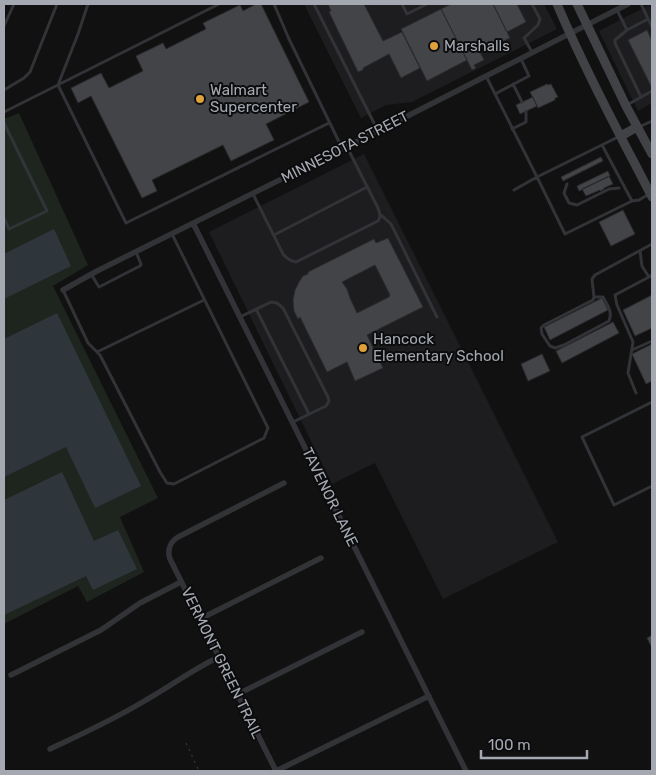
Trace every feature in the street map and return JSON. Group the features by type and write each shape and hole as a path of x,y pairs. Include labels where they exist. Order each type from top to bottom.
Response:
{"main road":[{"path":"557,4 620,136 652,195"},
{"path":"577,4 626,106 652,154"},
{"path":"620,136 637,127"}],"street":[{"name":"MINNESOTA STREET","path":"62,290 628,4"},
{"name":"TAVENOR LANE","path":"193,223 466,771"},
{"name":"VERMONT GREEN TRAIL","path":"276,771 168,554 171,543 178,537 284,483"},
{"path":"200,620 322,558"},
{"path":"11,676 101,630 140,604 181,582"},
{"path":"238,694 362,632"},
{"path":"50,750 146,701 188,673 219,657"},
{"path":"276,771 429,696"}],"lane":[{"path":"4,26 14,4"},
{"path":"4,90 24,78 30,72 57,4"},
{"path":"88,4 58,85 126,223 329,122"},
{"path":"4,112 219,4"},
{"path":"274,4 329,122 380,214 394,229 437,317"},
{"path":"314,4 378,131"},
{"path":"402,4 407,14 427,4"},
{"path":"532,4 540,19 538,25 524,38 532,53"},
{"path":"641,4 652,27"},
{"path":"617,9 626,30"},
{"path":"641,97 615,40 626,30 648,19"},
{"path":"495,94 529,76 520,59"},
{"path":"486,76 565,234 632,201 652,195"},
{"path":"513,84 522,102"},
{"path":"626,106 652,91"},
{"path":"512,128 526,122 526,111"},
{"path":"637,127 652,120"},
{"path":"4,123 5,131 47,212 9,229 4,218"},
{"path":"514,190 620,136"},
{"path":"602,145 632,201"},
{"path":"567,184 564,193 569,203 577,205 609,189 619,188"},
{"path":"274,235 367,188"},
{"path":"253,193 286,259 291,262 296,262 378,221 380,214"},
{"path":"62,290 88,343 100,355 167,483 174,484 264,438 268,428 171,234"},
{"path":"594,297 603,297 611,311 609,321 564,345 556,348 550,346 542,334 541,328 544,324 593,300 592,279 595,275 652,244"},
{"path":"636,393 628,373 633,342 617,305 615,295 650,276 642,266 640,251"},
{"path":"91,274 99,287 140,266 141,264 136,252"},
{"path":"97,352 204,300"},
{"path":"240,317 271,302 280,305 288,316 329,401 326,406 292,422"},
{"path":"256,309 309,414"},
{"path":"631,350 652,341"},
{"path":"652,402 582,437 614,505 652,486"}],"path":[{"path":"186,743 199,771"}],"shaded area":[{"path":"304,4 544,4 557,29 412,102 386,105 361,118"},
{"path":"649,5 652,11 652,103 638,111 599,31"},
{"path":"19,113 88,265 53,286 158,498 120,517 144,572 87,602 78,586 4,624 4,119"},
{"name":"Hancock Elementary School","path":"364,154 558,542 443,599 375,463 332,484 209,232"},
{"path":"54,229 71,266 4,299 4,254"},
{"path":"57,313 141,486 95,508 66,447 4,477 4,339"},
{"path":"62,472 94,541 118,530 137,569 93,590 86,576 4,615 4,500"}],"building":[{"name":"Walmart Supercenter","path":"256,4 261,4 309,102 266,124 274,140 231,161 223,145 152,180 157,191 142,198 91,96 78,103 71,88 101,73 109,88 143,71 136,56 163,43 166,49 206,29 203,23 240,5 243,11"},
{"path":"328,4 364,4 383,41 402,32 420,68 401,78 389,54 358,72 329,12 331,11"},
{"path":"451,4 493,4 510,38 480,52 484,60 474,65 476,68 472,70 441,9"},
{"path":"493,4 517,4 526,22 507,32"},
{"name":"Marshalls","path":"441,9 467,60 427,81 401,29"},
{"path":"647,30 652,41 651,86 628,40"},
{"path":"551,84 558,97 538,108 530,92"},
{"path":"533,97 537,106 520,114 516,105"},
{"path":"601,157 603,161 563,181 561,177"},
{"path":"608,171 610,176 579,191 577,186"},
{"path":"609,176 613,184 586,196 582,189"},
{"path":"623,210 635,234 611,246 599,222"},
{"path":"388,238 423,307 367,335 383,368 355,381 347,362 327,372 300,317 298,319 294,311 293,300 299,282 308,272 374,239 376,243","holes":["375,265 390,295 357,313 342,282"]},
{"path":"652,295 652,328 635,336 623,310"},
{"path":"602,298 608,310 550,340 544,327"},
{"path":"613,322 619,333 562,363 556,351"},
{"path":"652,344 652,381 646,384 632,354"},
{"path":"542,354 550,371 528,381 521,364"},
{"path":"652,635 652,648 647,638"}],"place":[{"name":"Marshalls","path":"434,46"},
{"name":"Walmart Supercenter","path":"200,99"},
{"name":"Hancock Elementary School","path":"363,348"}]}
